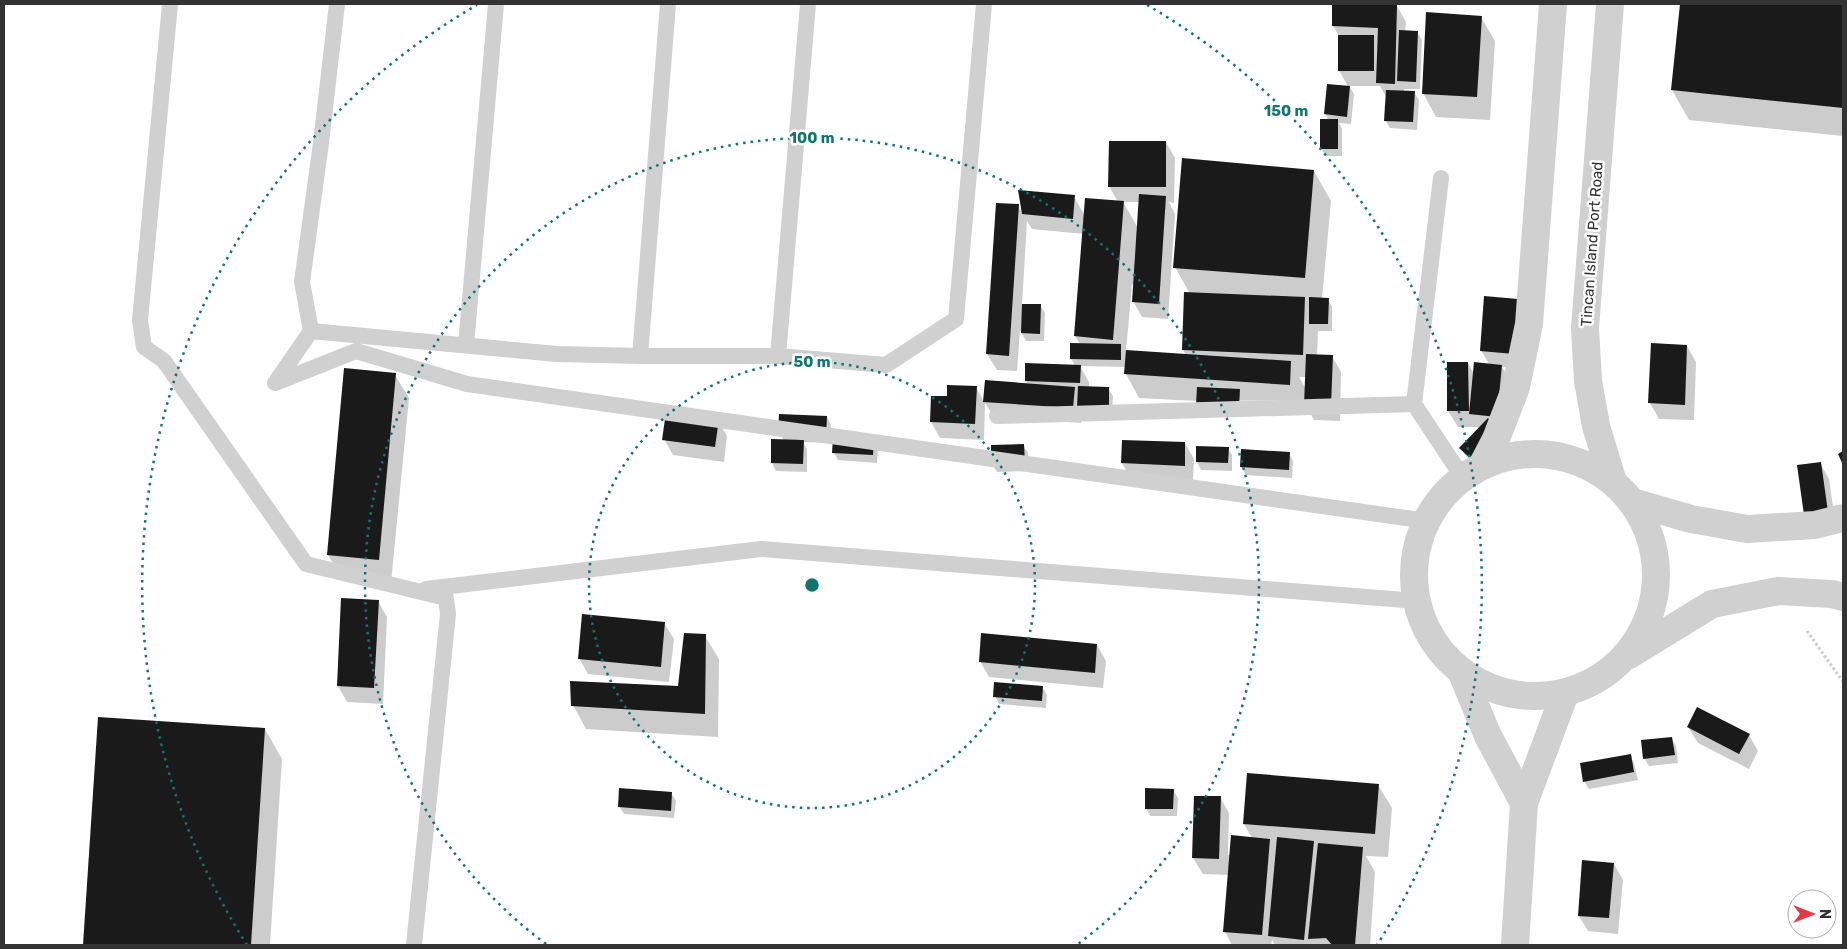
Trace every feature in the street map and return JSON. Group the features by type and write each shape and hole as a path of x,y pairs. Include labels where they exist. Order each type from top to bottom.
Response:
{"street":[{"path":"1472,472 1496,439 1516,387 1529,324 1553,4"},
{"name":"Tincan Island Port Road","path":"1610,4 1585,328 1588,381 1596,426 1613,482"},
{"path":"1527,454 1550,454 1573,460 1594,469 1613,482 1632,502 1644,523 1653,546 1656,570 1655,594 1648,617 1638,639 1623,658 1606,674 1593,682 1565,693 1543,696 1529,696 1500,691 1479,683 1461,671 1446,657 1433,640 1417,601 1415,581 1416,560 1420,540 1427,521 1436,505 1449,490 1472,472 1504,458 1527,454"},
{"path":"1632,502 1691,519 1747,529 1815,525 1843,518"},
{"path":"1623,658 1712,604 1778,591 1832,594 1843,598"},
{"path":"1461,671 1488,736 1524,803"},
{"path":"1515,945 1524,803 1565,693"}],"lane":[{"path":"170,4 140,320 144,347 164,360 306,564 446,598 448,614 414,945"},
{"path":"337,4 302,282 311,331 275,383 356,351 467,384 1427,521"},
{"path":"466,345 496,4"},
{"path":"640,356 668,4"},
{"path":"778,356 808,4"},
{"path":"311,331 557,354 778,356 886,364 956,318 984,4"},
{"path":"1441,178 1414,404 1472,472"},
{"path":"997,416 1414,404"},
{"path":"419,590 761,549 1417,601"}],"path":[{"path":"1807,631 1843,681"}],"building":[{"path":"1332,4 1397,5 1395,84 1376,83 1378,28 1332,26"},
{"path":"1680,4 1843,4 1843,108 1671,90"},
{"path":"1426,12 1482,16 1477,97 1422,94"},
{"path":"1399,30 1418,31 1416,82 1397,81"},
{"path":"1338,35 1374,35 1374,71 1338,71"},
{"path":"1327,84 1350,86 1347,117 1324,114"},
{"path":"1386,90 1415,91 1413,122 1384,121"},
{"path":"1320,119 1338,119 1338,149 1320,149"},
{"path":"1109,141 1166,141 1166,187 1108,187"},
{"path":"1182,158 1314,170 1305,278 1173,268"},
{"path":"1018,190 1075,195 1073,219 1022,214"},
{"path":"1139,194 1166,196 1159,304 1132,302"},
{"path":"1085,198 1124,201 1113,340 1074,336"},
{"path":"996,203 1019,204 1009,356 986,354"},
{"path":"1184,292 1305,297 1303,355 1182,350"},
{"path":"1484,296 1518,299 1514,354 1480,351"},
{"path":"1309,297 1329,298 1328,324 1309,324"},
{"path":"1022,304 1041,304 1040,334 1021,333"},
{"path":"1070,343 1121,344 1121,360 1070,359"},
{"path":"1651,343 1687,345 1685,405 1648,403"},
{"path":"1126,350 1291,361 1290,385 1124,374"},
{"path":"1306,354 1333,355 1331,406 1304,405"},
{"path":"1447,362 1468,362 1469,411 1447,411"},
{"path":"1474,362 1502,365 1497,417 1469,414"},
{"path":"1025,363 1081,365 1080,383 1025,381"},
{"path":"344,368 396,373 379,560 327,555"},
{"path":"985,380 1075,387 1073,408 983,402"},
{"path":"947,385 977,386 975,424 930,422 931,396 947,396"},
{"path":"1078,386 1109,387 1109,408 1077,407"},
{"path":"1197,387 1240,389 1239,407 1196,405"},
{"path":"666,412 719,419 715,447 662,440"},
{"path":"779,414 827,416 826,436 778,434"},
{"path":"1488,418 1499,429 1470,458 1459,448"},
{"path":"833,436 874,439 873,455 832,453"},
{"path":"771,439 804,440 803,464 771,463"},
{"path":"1122,440 1185,442 1185,466 1121,463"},
{"path":"1024,444 1025,464 991,464 991,445"},
{"path":"1196,446 1229,447 1228,463 1196,462"},
{"path":"1241,449 1290,452 1289,470 1240,467"},
{"path":"1843,451 1843,465 1838,454"},
{"path":"1821,462 1828,512 1804,515 1797,465"},
{"path":"341,598 379,600 374,688 337,686"},
{"path":"582,614 665,622 661,667 578,659"},
{"path":"684,633 706,634 705,714 571,706 570,681 678,686"},
{"path":"981,633 1097,644 1095,673 979,662"},
{"path":"994,682 1043,686 1042,701 993,697"},
{"path":"1697,707 1750,734 1739,754 1687,727"},
{"path":"98,717 265,728 251,945 83,945"},
{"path":"1672,737 1675,755 1643,759 1641,740"},
{"path":"1631,754 1634,772 1583,782 1580,763"},
{"path":"1247,773 1379,784 1375,834 1243,824"},
{"path":"619,788 672,792 671,811 618,807"},
{"path":"1145,788 1174,789 1173,809 1145,809"},
{"path":"1194,796 1221,796 1219,859 1192,858"},
{"path":"1231,835 1270,839 1262,935 1223,932"},
{"path":"1277,837 1314,841 1304,940 1268,936"},
{"path":"1318,843 1363,847 1355,945 1332,945 1326,938 1308,939"},
{"path":"1582,860 1614,863 1609,918 1578,916"}]}
